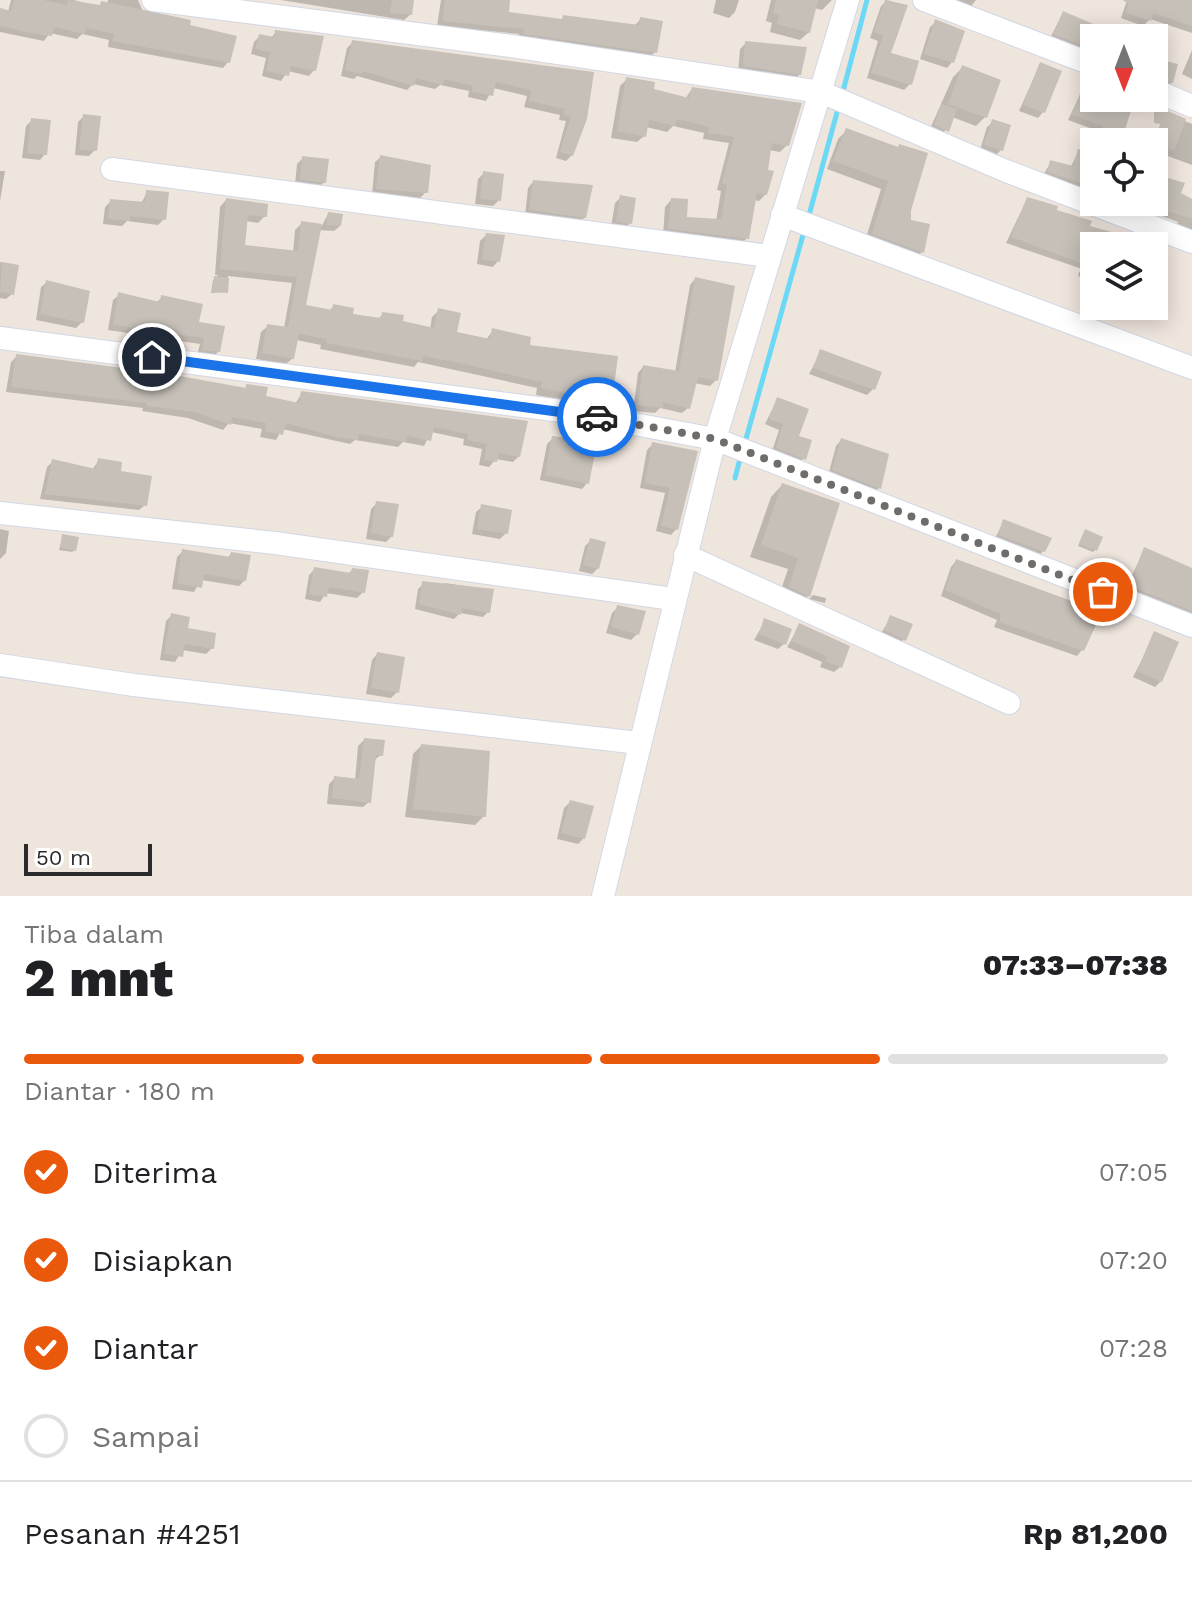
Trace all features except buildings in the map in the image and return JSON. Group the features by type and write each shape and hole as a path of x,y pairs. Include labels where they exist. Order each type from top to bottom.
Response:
{"street":[{"path":"153,0 511,46 834,96 1006,171 1192,242"},
{"path":"603,896 685,555 731,446 768,256 789,218 834,96 848,0"},
{"path":"924,0 1080,60"},
{"path":"1168,96 1192,106"},
{"path":"112,169 768,256"},
{"path":"789,218 1192,368"},
{"path":"0,338 569,412 731,446 1192,626"},
{"path":"0,513 275,543 673,599"},
{"path":"685,555 1009,703"},
{"path":"0,665 134,685 639,743"}],"waterway":[{"path":"842,95 867,0"},
{"path":"808,219 839,105"},
{"path":"744,446 805,228"},
{"path":"735,478 741,455"}],"way so far":[{"path":"597,417 715,439 1103,592"}],"route":[{"path":"152,357 597,417"}]}
